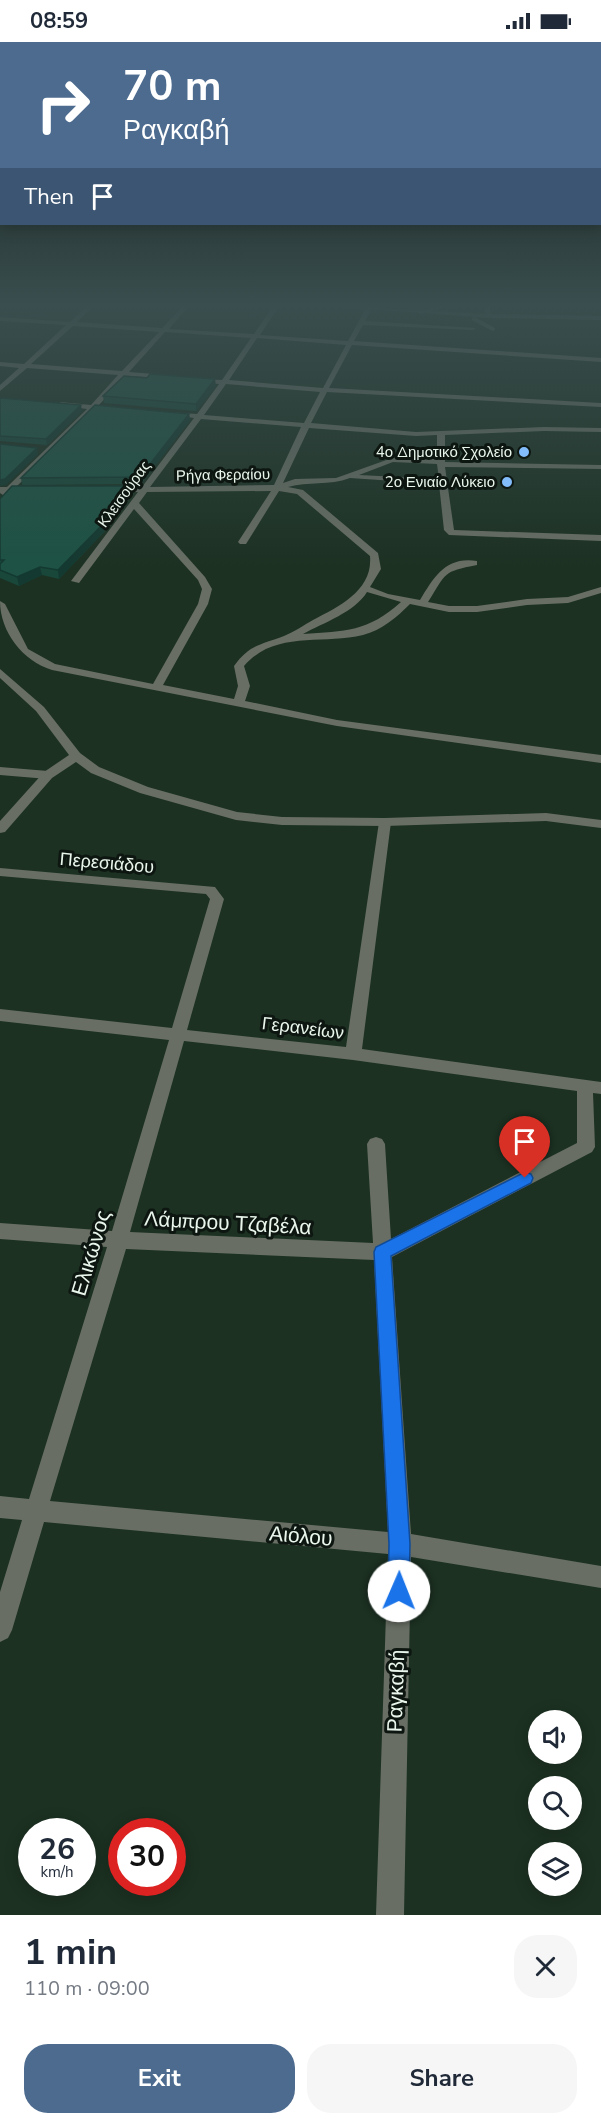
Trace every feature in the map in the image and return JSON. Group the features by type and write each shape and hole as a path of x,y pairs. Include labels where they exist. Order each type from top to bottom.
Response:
{"street":[{"path":"0,499 5,490 50,450 105,393"},
{"name":"Κλεισούρας","path":"76,581 215,393"},
{"path":"243,542 277,488 323,393"},
{"path":"388,393 601,405"},
{"path":"58,404 128,410"},
{"path":"163,413 398,433 544,429 601,430"},
{"path":"441,433 441,463 449,530 452,533 601,538"},
{"path":"40,449 50,450"},
{"path":"347,477 392,460 601,467"},
{"name":"Ρήγα Φεραίου","path":"99,489 277,488 296,482 330,481 347,477 444,482"},
{"path":"238,704 244,686 239,672 243,659 256,648 286,639 352,603 376,569 375,555 343,526 300,492 277,488"},
{"path":"5,490 32,490"},
{"path":"134,503 202,579 207,589 203,604 156,688"},
{"path":"422,604 443,570 454,564 474,563"},
{"path":"363,588 408,601 448,609 477,609 527,602 568,600 601,590"},
{"path":"286,639 338,637 363,632 387,619 408,601"},
{"path":"0,604 24,651 37,660 68,671 337,723 601,759"},
{"path":"0,672 40,709 76,756 95,770 120,782 236,816 282,821 386,822 546,817 601,824"},
{"path":"0,829 48,776 76,756"},
{"path":"0,771 48,776"},
{"path":"353,1054 386,822"},
{"name":"Περεσιάδου","path":"0,872 210,890"},
{"name":"Ελικώνος","path":"0,1630 179,1034 217,899 210,890"},
{"name":"Γερανείων","path":"0,1015 353,1054 593,1087"},
{"path":"382,1252 586,1147 593,1087"},
{"name":"Ραγκαβή","path":"376,1144 400,1544 390,1915"},
{"name":"Λάμπρου Τζαβέλα","path":"0,1231 118,1240 382,1252"},
{"name":"Αιόλου","path":"0,1507 400,1544 601,1577"}],"building":[{"path":"106,393 204,393 196,404 103,396"},
{"path":"1,398 81,405 46,439 0,436"},
{"path":"95,405 189,414 140,477 21,478"},
{"path":"0,444 37,448 5,479 0,480"},
{"path":"12,486 132,486 105,522 58,570 40,567 17,577 0,570 0,564 4,560 0,560 0,499"}],"place":[{"name":"4ο Δημοτικό Σχολείο","path":"524,452"},
{"name":"2ο Ενιαίο Λύκειο","path":"507,482"}],"route":[{"path":"399,1591 400,1544 382,1252 525,1178"}]}
